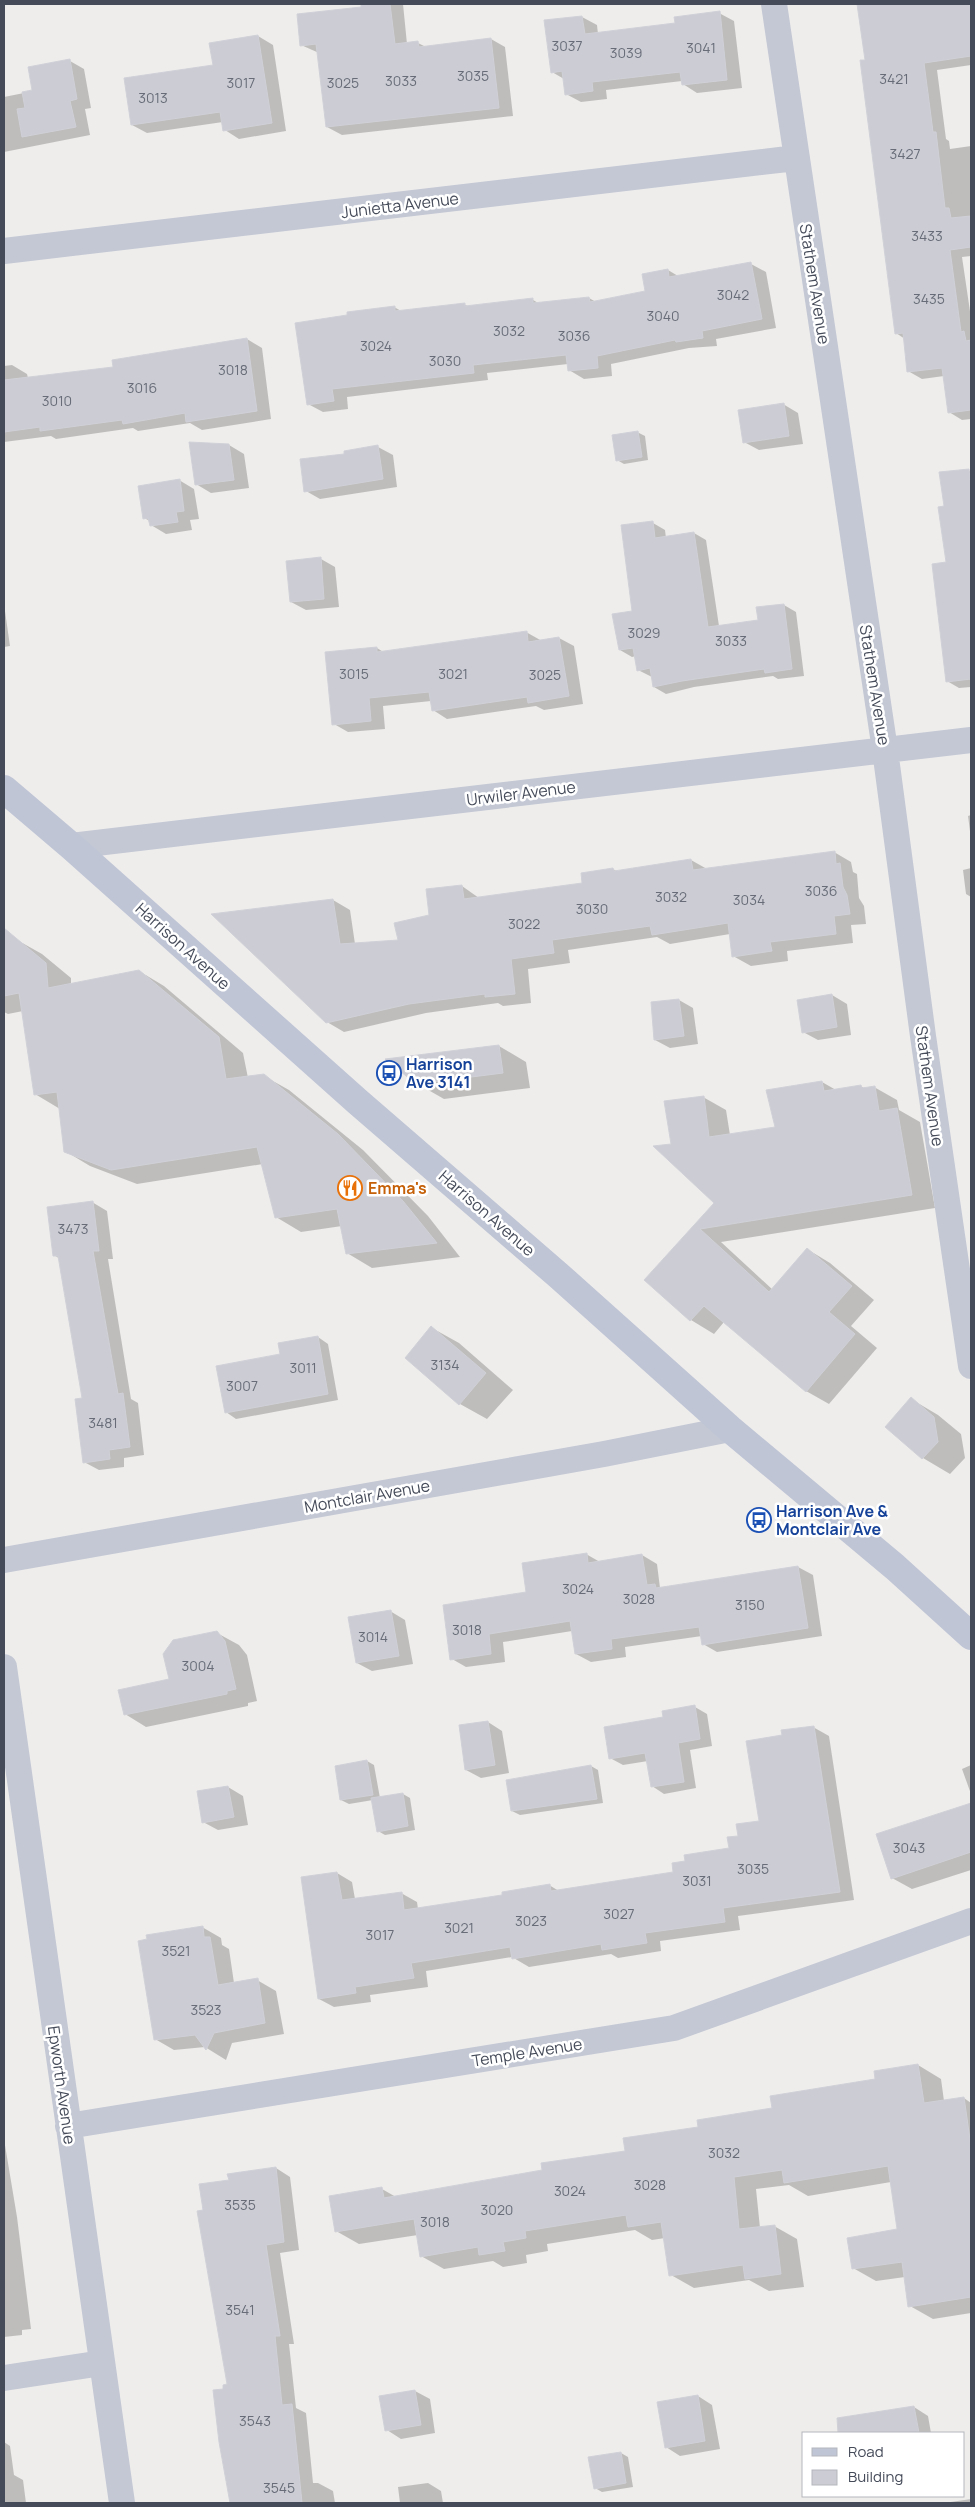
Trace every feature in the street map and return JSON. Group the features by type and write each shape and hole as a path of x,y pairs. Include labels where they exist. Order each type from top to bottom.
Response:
{"main road":[{"name":"Harrison Avenue","path":"4,790 71,846 730,1429 895,1567 971,1636"}],"street":[{"name":"Stathem Avenue","path":"774,4 885,750 923,1036 971,1366"},
{"name":"Junietta Avenue","path":"4,251 796,158"},
{"name":"Urwiler Avenue","path":"71,846 971,740"},
{"name":"Montclair Avenue","path":"4,1560 604,1454 730,1429"},
{"name":"Epworth Avenue","path":"4,1667 122,2503"},
{"name":"Temple Avenue","path":"68,2126 674,2028 971,1921"},
{"path":"4,2378 102,2363"}],"building":[{"path":"361,4 390,4 395,44 418,41 419,47 491,38 499,108 326,127 316,44 300,46 297,14 361,7"},
{"path":"857,4 971,4 971,56 924,63 933,132 936,132 945,208 949,208 951,218 971,216 971,247 950,250 961,332 964,331 966,341 971,340 971,410 948,413 942,368 907,372 903,333 895,334 860,60 865,60"},
{"path":"720,11 727,80 682,85 680,72 592,82 593,91 565,95 562,71 551,73 544,20 582,16 585,34 675,23 674,17"},
{"path":"258,35 272,123 223,131 220,112 131,125 124,78 213,65 209,43"},
{"path":"70,59 77,99 70,101 76,127 22,137 17,109 25,108 22,92 32,90 28,67"},
{"path":"751,262 762,319 702,331 703,338 676,342 675,340 597,356 598,368 568,371 566,355 473,365 474,373 332,389 334,401 307,405 295,323 347,315 347,312 395,306 395,311 465,303 465,306 533,298 533,303 589,297 590,302 645,291 642,274 668,269 669,277"},
{"path":"247,338 257,411 186,422 185,413 123,424 122,420 40,431 40,427 4,432 4,380 113,367 112,360"},
{"path":"784,403 789,436 743,443 738,410"},
{"path":"638,431 642,457 616,461 612,435"},
{"path":"189,442 229,444 234,480 195,485"},
{"path":"378,445 383,479 304,492 300,459 344,454 344,451"},
{"path":"969,469 971,490 971,679 946,682 932,564 946,562 938,507 944,506 939,472"},
{"path":"180,479 184,511 176,512 178,522 150,526 148,518 143,519 138,486"},
{"path":"653,521 655,538 694,532 708,627 758,620 756,607 784,604 792,669 765,673 764,669 653,687 650,668 637,671 633,648 619,650 612,614 632,611 621,525"},
{"path":"321,557 324,599 290,602 286,561"},
{"path":"527,631 528,642 559,637 569,696 528,703 527,697 432,711 429,692 369,698 371,721 332,725 325,652 377,647 377,652"},
{"path":"835,851 836,864 840,863 843,887 847,895 850,914 834,916 836,934 770,942 772,951 732,957 728,923 652,935 650,926 552,940 554,953 511,959 515,994 485,997 485,994 409,1004 326,1023 211,914 333,899 340,944 398,940 394,923 429,915 426,889 462,885 464,899 582,883 581,873 613,868 614,871 691,859 693,870"},
{"path":"4,928 46,963 48,988 139,970 219,1037 226,1079 264,1074 338,1134 403,1201 437,1243 346,1254 337,1209 275,1218 257,1147 111,1170 64,1152 57,1092 34,1095 19,993 4,996"},
{"path":"832,994 837,1027 802,1033 797,1000"},
{"path":"679,999 684,1036 654,1040 651,1002"},
{"path":"499,1045 503,1073 416,1084 385,1059"},
{"path":"822,1081 824,1091 861,1085 862,1088 875,1086 879,1111 897,1108 912,1195 700,1229 769,1292 807,1248 852,1286 829,1312 855,1334 806,1392 704,1306 690,1321 644,1280 714,1203 653,1146 671,1144 664,1101 704,1096 709,1137 775,1127 766,1090"},
{"path":"93,1201 99,1251 93,1251 118,1394 123,1393 130,1447 109,1450 110,1459 83,1463 75,1399 82,1398 58,1256 53,1256 47,1207"},
{"path":"431,1326 486,1373 459,1405 405,1358"},
{"path":"318,1336 328,1394 225,1413 216,1366 280,1354 278,1343"},
{"path":"911,1397 934,1417 938,1442 922,1459 885,1427"},
{"path":"587,1553 588,1563 642,1554 647,1585 655,1584 656,1588 798,1566 808,1628 702,1645 699,1627 611,1639 612,1649 575,1654 570,1621 489,1634 491,1654 450,1660 443,1605 526,1592 522,1563"},
{"path":"391,1610 399,1656 356,1663 348,1617"},
{"path":"217,1631 225,1641 236,1689 227,1691 227,1694 124,1715 118,1690 169,1679 163,1654 173,1640"},
{"path":"695,1705 700,1739 678,1743 684,1782 651,1787 645,1753 609,1759 604,1727 663,1717 662,1711"},
{"path":"488,1721 495,1765 465,1770 459,1725"},
{"path":"814,1726 840,1892 723,1908 725,1922 645,1933 647,1943 602,1950 601,1944 512,1959 510,1947 411,1963 414,1978 355,1987 356,1993 318,1999 301,1877 337,1872 342,1900 402,1892 404,1910 502,1895 502,1892 550,1884 551,1891 673,1872 672,1863 685,1861 684,1855 729,1848 727,1837 738,1836 736,1824 759,1821 746,1741 782,1735 781,1730"},
{"path":"367,1760 373,1795 340,1800 335,1766"},
{"path":"591,1765 597,1799 511,1811 506,1780"},
{"path":"228,1786 234,1817 202,1823 197,1791"},
{"path":"403,1793 408,1826 377,1832 371,1798"},
{"path":"971,1803 971,1852 891,1879 876,1834"},
{"path":"203,1926 204,1937 210,1937 218,1985 258,1978 265,2023 214,2033 206,2050 195,2035 154,2040 138,1941 147,1939 146,1935"},
{"path":"918,2064 924,2103 964,2097 971,2147 971,2297 908,2307 902,2262 852,2269 847,2238 897,2229 888,2166 784,2183 782,2170 734,2177 739,2229 775,2225 781,2274 745,2279 743,2265 669,2276 661,2222 628,2227 626,2215 525,2231 526,2238 503,2242 505,2251 479,2255 478,2247 420,2257 414,2219 335,2232 329,2196 382,2187 384,2198 542,2170 541,2163 625,2151 623,2138 698,2127 697,2120 772,2108 770,2096 875,2079 874,2071"},
{"path":"276,2167 284,2242 266,2245 280,2336 275,2336 282,2405 292,2404 302,2503 230,2503 219,2442 213,2390 223,2389 223,2385 227,2384 197,2211 203,2210 199,2184 229,2180 227,2174"},
{"path":"415,2390 421,2425 385,2431 379,2396"},
{"path":"698,2395 705,2441 665,2448 657,2402"},
{"path":"914,2406 919,2432 838,2432 837,2418"},
{"path":"621,2452 626,2483 594,2489 588,2457"}],"place":[{"name":"Harrison Ave 3141","path":"389,1073"},
{"name":"Emma's","path":"350,1188"},
{"name":"Harrison Ave & Montclair Ave","path":"759,1520"}]}
